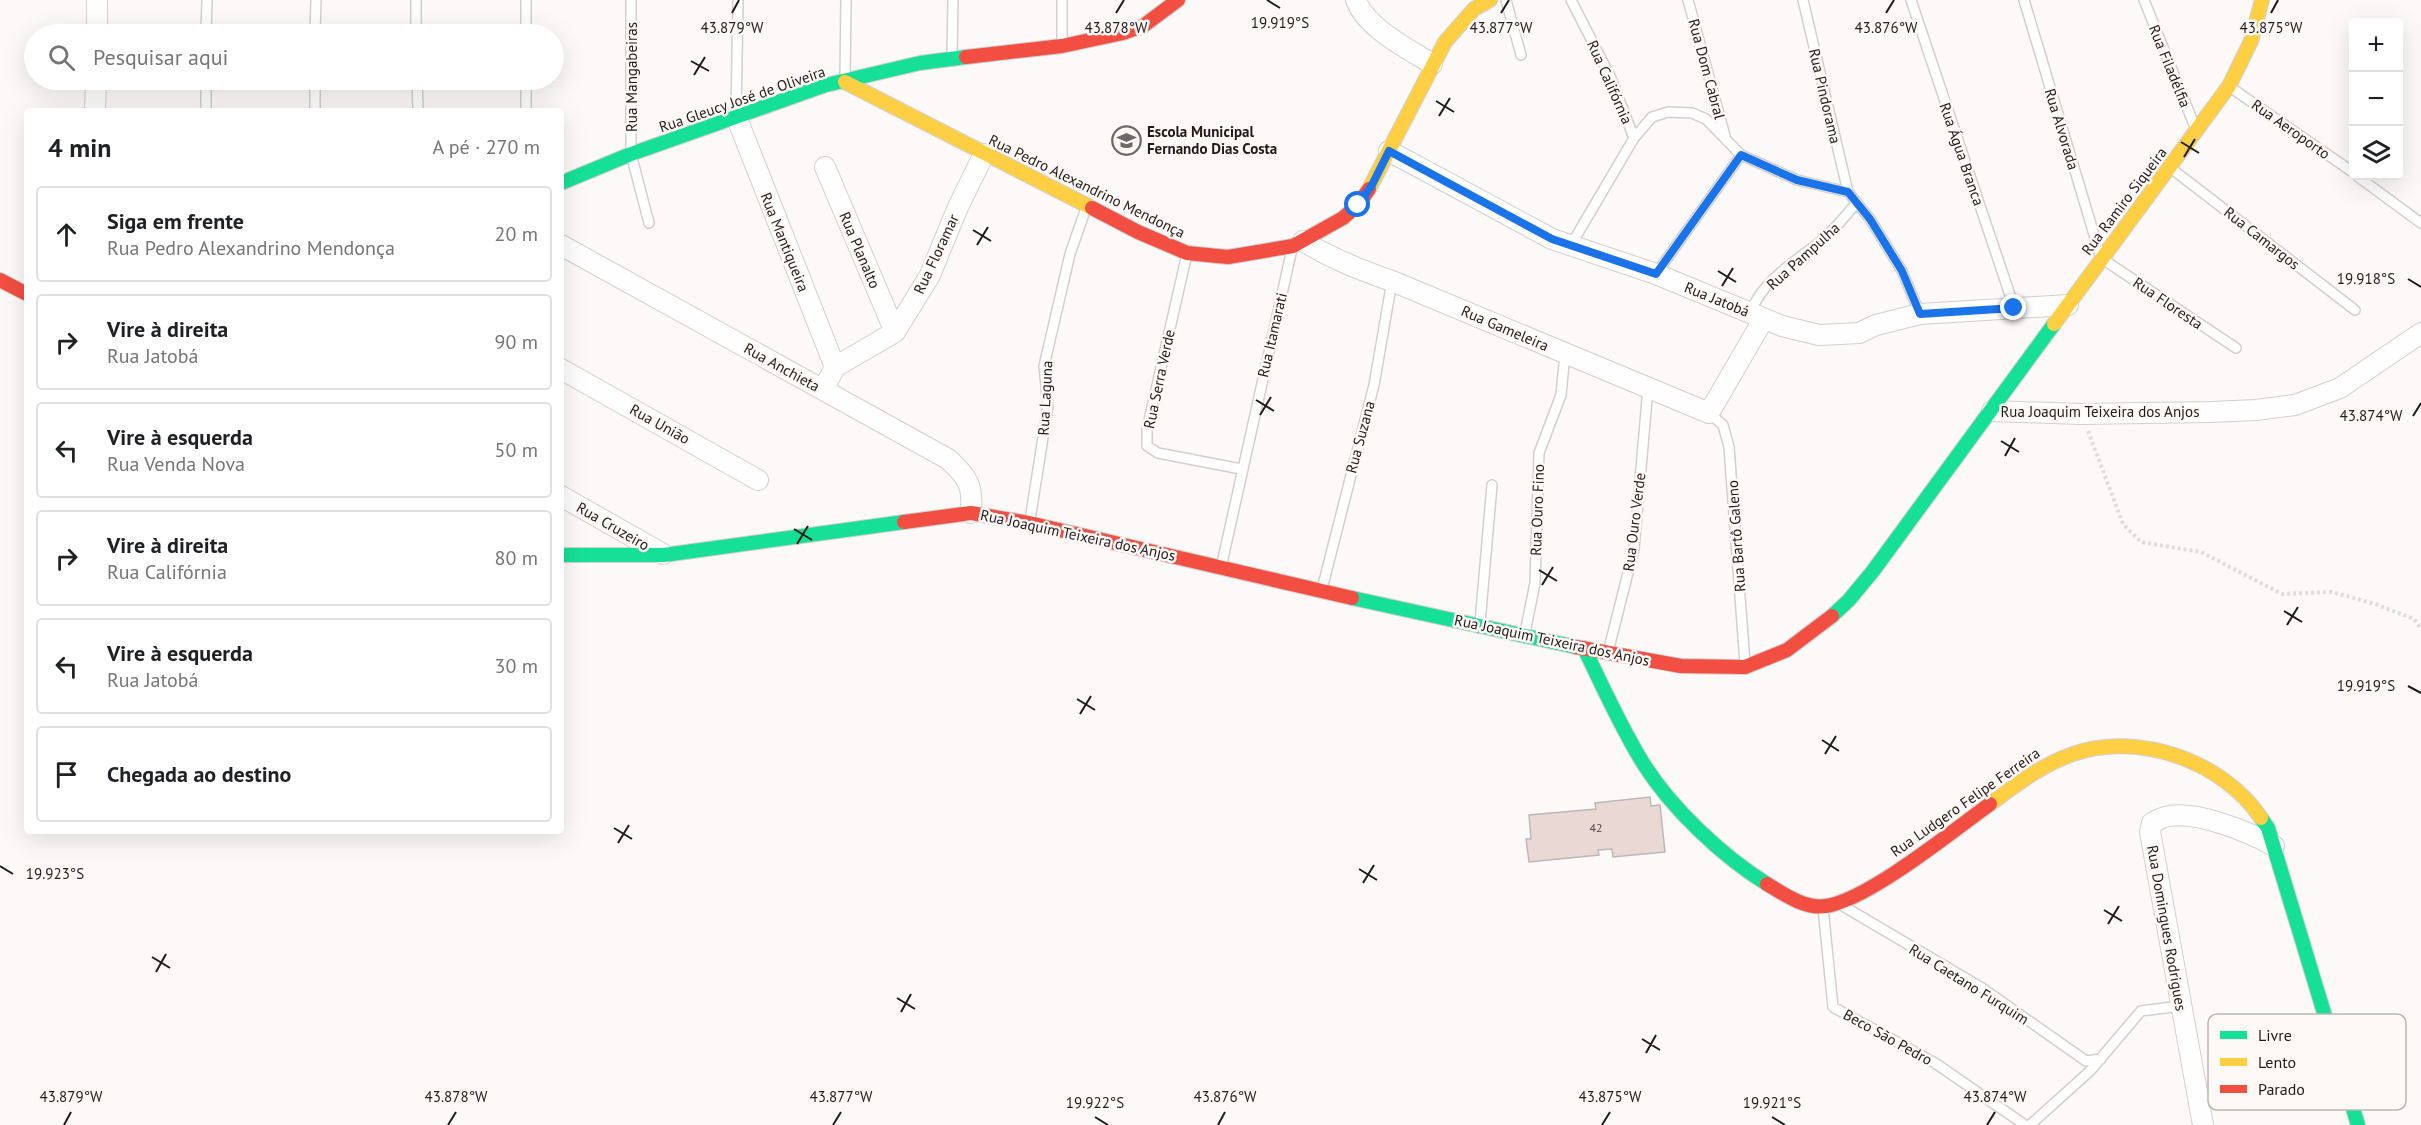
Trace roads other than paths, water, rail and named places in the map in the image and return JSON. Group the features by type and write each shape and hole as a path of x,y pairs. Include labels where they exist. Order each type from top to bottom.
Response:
{"street":[{"path":"97,0 97,24"},
{"name":"Rua Gleucy José de Oliveira","path":"564,182 631,154 801,93 920,63 1062,46 1123,33 1143,26 1166,6 1178,0"},
{"path":"1356,0 1360,11 1388,36 1432,63"},
{"name":"Rua Pedro Alexandrino Mendonça","path":"845,82 1138,232 1187,253 1228,257 1298,243 1343,218 1358,205 1372,185 1432,63 1445,42 1473,4 1490,0"},
{"name":"Rua Ramiro Siqueira","path":"1992,411 2101,258 2229,86 2251,41 2262,0"},
{"path":"95,108 96,90"},
{"name":"Rua Mantiqueira","path":"736,116 835,367"},
{"name":"Rua Jatobá","path":"1389,151 1552,239 1656,274 1757,316 1819,335 1859,333 1876,325 1920,314 2068,305"},
{"name":"Rua Floramar","path":"835,367 894,332 930,275 958,207 984,154"},
{"name":"Rua Planalto","path":"825,167 894,332"},
{"name":"Rua Gameleira","path":"1298,243 1709,414"},
{"name":"Rua Anchieta","path":"564,247 948,459 970,483 973,492 971,513"},
{"path":"0,280 24,292"},
{"path":"1709,414 1757,316"},
{"name":"Rua Joaquim Teixeira dos Anjos","path":"564,555 664,555 971,513 1029,523 1607,654 1681,666 1746,667 1787,650 1828,620 1849,600 1992,411 2081,414 2256,410 2295,405 2340,388 2421,333"},
{"path":"823,390 835,367"},
{"name":"Rua União","path":"564,371 758,480"},
{"name":"Rua Cruzeiro","path":"564,498 664,555"},
{"name":"Rua Ludgero Felipe Ferreira","path":"1584,648 1636,750 1654,780 1683,812 1762,882 1784,897 1806,905 1823,907 1837,903 1875,884 2036,771 2062,757 2111,746 2130,746 2169,755 2203,768 2230,784 2259,811 2274,846 2284,887 2323,1014"},
{"name":"Rua Domingues Rodrigues","path":"2203,1125 2150,832 2152,823 2164,817 2189,817 2253,834 2274,846"},
{"name":"Rua Ludgero Felipe Ferreira","path":"2353,1110 2358,1125"}],"lane":[{"path":"206,24 207,0"},
{"path":"315,24 316,0"},
{"path":"416,0 416,24"},
{"path":"526,0 526,24"},
{"name":"Rua Mangabeiras","path":"631,0 631,154 649,223"},
{"path":"736,116 738,0"},
{"path":"845,82 846,0"},
{"path":"952,58 953,0"},
{"path":"1062,0 1062,46"},
{"path":"1506,0 1521,55"},
{"name":"Rua Califórnia","path":"1571,0 1611,76 1634,138 1652,117 1668,112 1692,113 1706,119 1741,155 1797,180 1848,192"},
{"name":"Rua Dom Cabral","path":"1688,0 1725,138"},
{"name":"Rua Pindorama","path":"1803,0 1848,192"},
{"name":"Rua Água Branca","path":"1911,0 2014,308"},
{"name":"Rua Alvorada","path":"2024,0 2101,258"},
{"name":"Rua Filadélfia","path":"2144,0 2197,132"},
{"name":"Rua Aeroporto","path":"2229,86 2349,170"},
{"path":"206,90 206,108"},
{"path":"315,90 315,108"},
{"path":"417,90 418,108"},
{"path":"526,90 526,108"},
{"path":"1571,245 1634,138"},
{"path":"1656,274 1741,155"},
{"name":"Rua Camargos","path":"2169,167 2355,310"},
{"name":"Rua Aeroporto","path":"2363,180 2421,223"},
{"path":"1848,192 1902,271 1920,314"},
{"name":"Rua Pampulha","path":"1757,316 1755,301 1771,281 1842,222 1857,202"},
{"name":"Rua Laguna","path":"1029,523 1048,406 1044,366 1070,254 1087,206"},
{"name":"Rua Itamarati","path":"1221,566 1241,469 1298,243"},
{"name":"Rua Serra Verde","path":"1187,253 1147,429 1147,446 1158,453 1241,469"},
{"name":"Rua Floresta","path":"2101,258 2236,348"},
{"name":"Rua Suzana","path":"1321,591 1374,385 1392,281"},
{"name":"Rua Ouro Fino","path":"1525,634 1535,583 1539,453 1561,395 1565,353"},
{"name":"Rua Ouro Verde","path":"1607,654 1634,549 1648,388"},
{"name":"Rua Bartô Galeno","path":"1709,414 1723,425 1729,447 1746,667"},
{"path":"1480,625 1492,485"},
{"name":"Rua Caetano Furquim","path":"1837,903 1982,988 2086,1061 2101,1059"},
{"name":"Beco São Pedro","path":"1823,907 1833,1007 1935,1063 2025,1125"},
{"path":"2030,1125 2090,1071 2141,1011 2180,1006"}],"place":[{"name":"Escola Municipal Fernando Dias Costa","path":"1126,140"}]}
